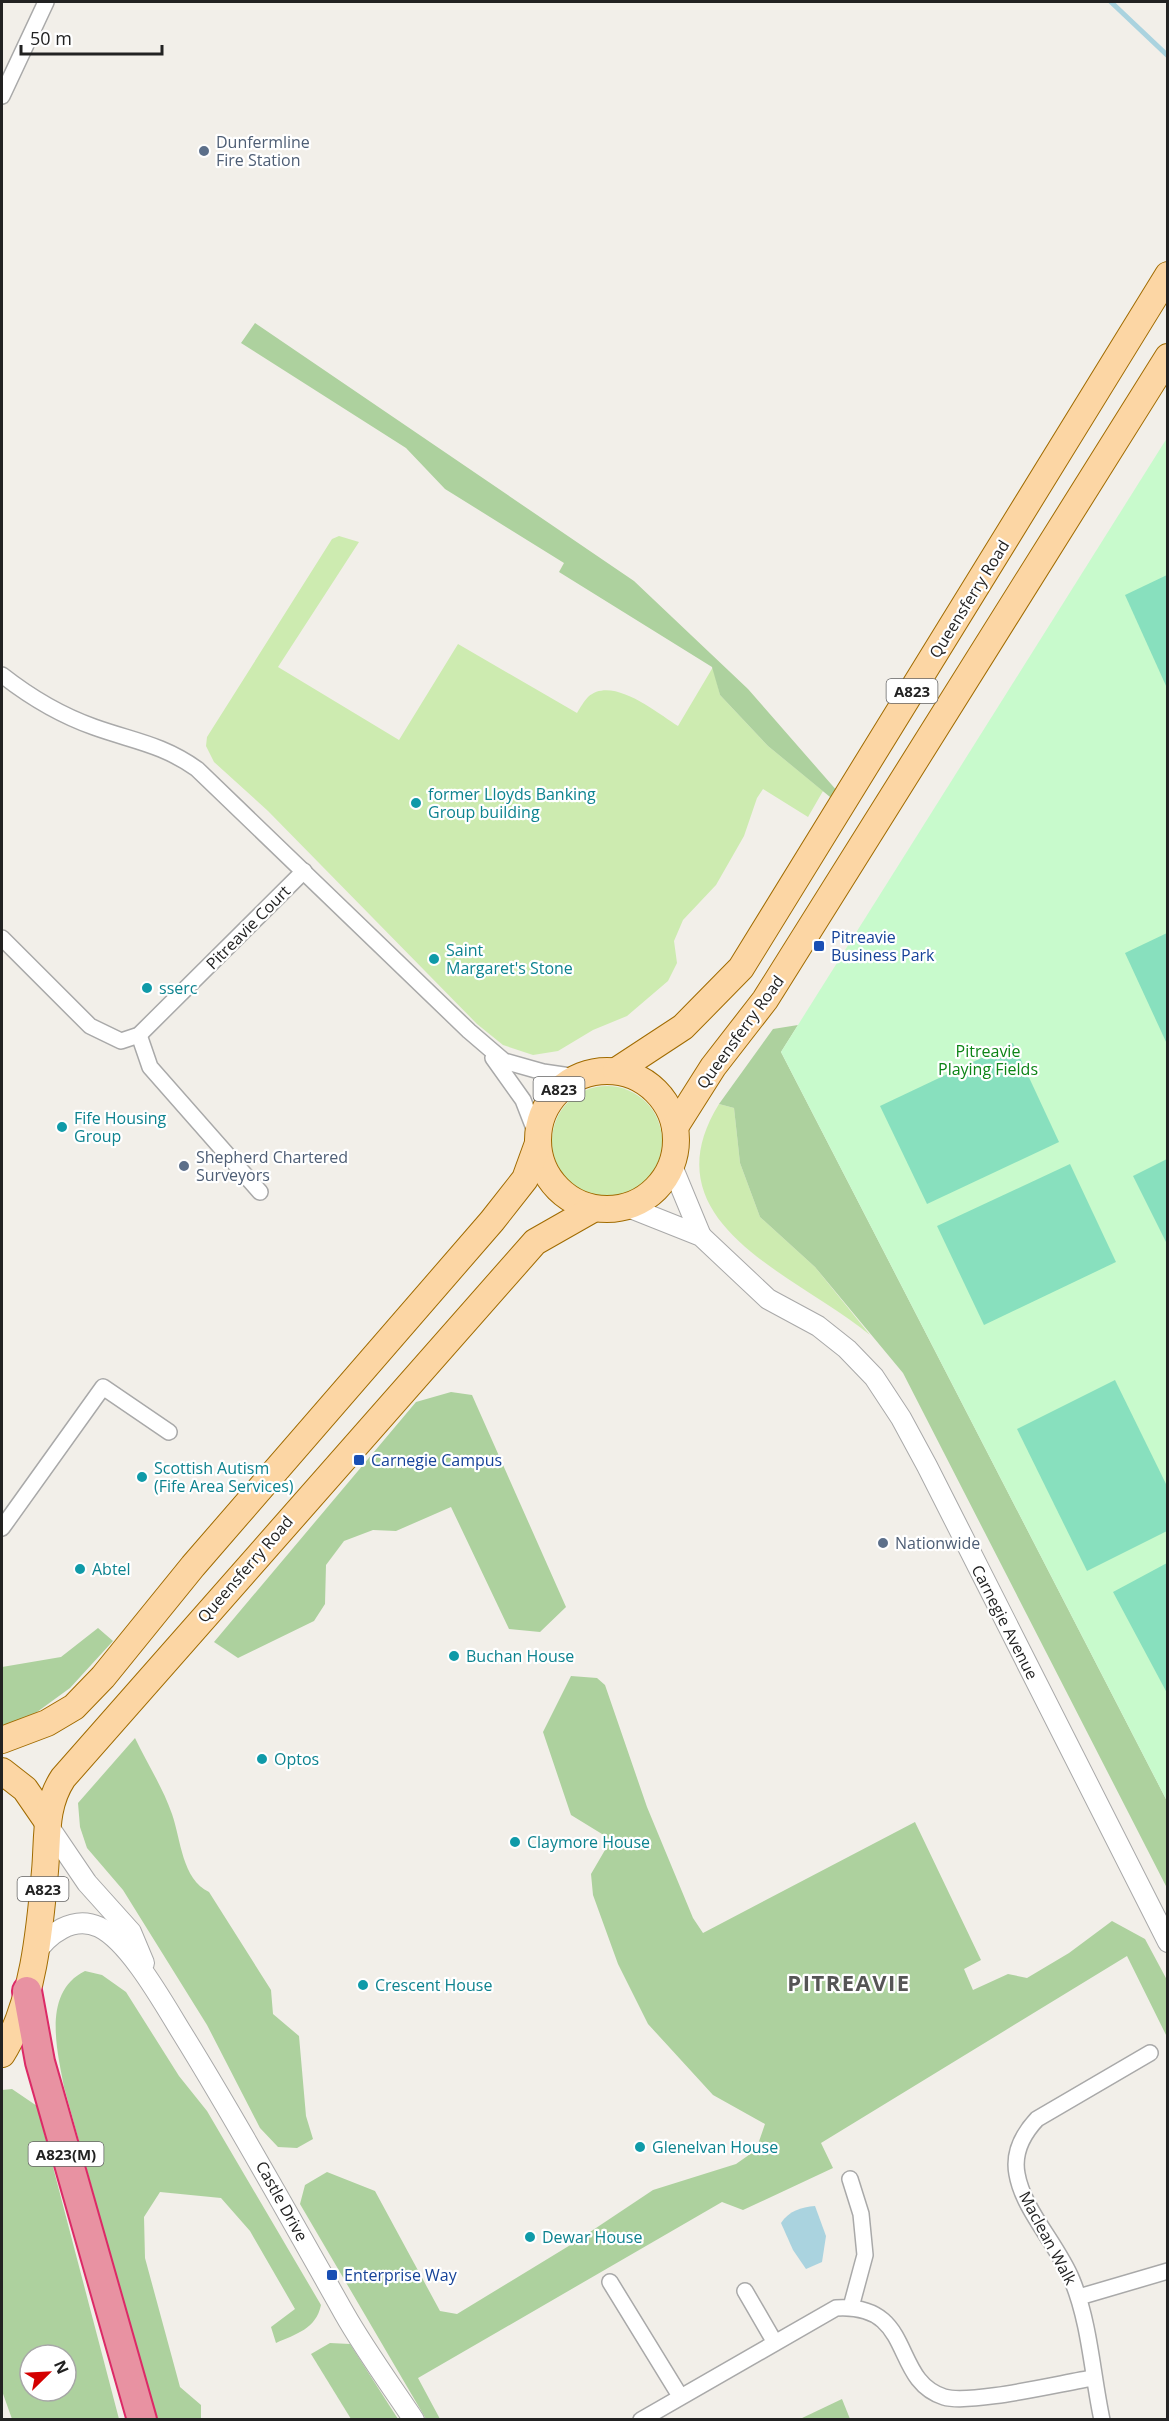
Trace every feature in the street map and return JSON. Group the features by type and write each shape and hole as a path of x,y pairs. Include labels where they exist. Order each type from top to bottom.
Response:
{"highway":[{"name":"A823(M)","path":"27,1991 40,2062 142,2420"}],"main road":[{"name":"Queensferry Road","path":"616,1071 683,1027 741,968 1167,275"},
{"name":"Queensferry Road","path":"675,1126 713,1067 765,1000 1167,357"},
{"name":"A823","path":"2,1740 36,1728 65,1712 103,1677 193,1566 492,1221 525,1179 537,1141 538,1124 548,1102 560,1088 577,1077 596,1071 616,1071 637,1077 655,1089 668,1106 675,1126 676,1146 672,1166 661,1183 646,1197 628,1207 610,1210 593,1209 572,1201 555,1187 543,1168 537,1141"},
{"name":"Queensferry Road","path":"47,1822 56,1789 70,1768 535,1242 593,1209"},
{"path":"2,1771 25,1789 47,1822"},
{"name":"A823","path":"2,2054 27,1991 45,1870 47,1822"}],"street":[{"path":"2,96 46,2"},
{"path":"2,675 55,710 95,728 148,742 182,758 197,769 469,1031 504,1061 543,1072 577,1077"},
{"name":"Pitreavie Court","path":"139,1035 304,871"},
{"path":"2,938 90,1026 121,1041 139,1035 150,1067 260,1192"},
{"path":"469,1031 512,1083 523,1100 537,1141"},
{"path":"672,1166 701,1236"},
{"path":"628,1207 701,1236"},
{"name":"Carnegie Avenue","path":"701,1236 768,1299 818,1326 847,1349 874,1377 901,1418 1167,1942"},
{"path":"2,1528 103,1387 169,1432"},
{"name":"Castle Drive","path":"47,1822 87,1882 130,1932 151,1983"},
{"name":"Castle Drive","path":"33,1957 52,1933 70,1925 92,1925 117,1939 151,1983 251,2147 345,2316 414,2420"},
{"name":"Maclean Walk","path":"1102,2420 1079,2296 1063,2261 1023,2194 1016,2171 1018,2150 1023,2136 1037,2119 1150,2052"},
{"path":"850,2179 861,2214 865,2255 851,2307"},
{"path":"1079,2296 1167,2271"},
{"path":"610,2282 680,2396"},
{"path":"745,2291 774,2341"},
{"path":"641,2420 826,2311 851,2307 882,2318 897,2336 918,2378 927,2388 945,2398 978,2398 1093,2378"}],"green space":[{"path":"255,323 634,581 748,689 845,800 841,806 768,746 720,695 712,667 559,572 564,563 445,489 406,448 241,343"},
{"name":"Pitreavie Playing Fields","path":"1167,438 1167,1801 781,1052"},
{"path":"339,536 359,542 278,667 399,740 458,644 577,713 588,697 598,691 609,690 634,698 678,726 713,667 720,695 768,746 823,791 808,817 763,789 757,798 744,836 716,885 683,920 674,941 677,963 668,981 627,1016 593,1030 558,1051 533,1055 503,1045 477,1024 268,811 214,762 206,746 207,737 332,539"},
{"path":"1167,575 1167,688 1125,595"},
{"path":"1167,933 1167,1044 1125,953"},
{"path":"798,1025 781,1052 1167,1801 1167,1888 903,1373 815,1267 760,1217 740,1163 734,1108 719,1104 773,1029"},
{"path":"1013,1043 1059,1142 927,1204 880,1106"},
{"path":"607,1086 628,1090 646,1102 658,1120 662,1141 658,1162 646,1180 628,1192 607,1196 586,1192 568,1180 556,1162 552,1141 556,1120 568,1102 586,1090"},
{"path":"719,1104 734,1108 740,1163 760,1217 815,1267 870,1335 771,1267 740,1242 715,1214 701,1182 701,1146"},
{"path":"1167,1159 1167,1244 1133,1176"},
{"path":"1070,1164 1116,1262 984,1325 937,1226"},
{"path":"1115,1380 1167,1486 1167,1531 1087,1571 1017,1429"},
{"path":"451,1392 472,1395 566,1607 540,1632 509,1629 451,1507 396,1531 373,1530 344,1541 326,1565 325,1604 314,1621 238,1658 214,1642 416,1402"},
{"path":"1167,1563 1167,1693 1113,1592"},
{"path":"98,1628 113,1641 70,1688 26,1720 2,1725 2,1667 61,1657"},
{"path":"571,1676 597,1678 605,1685 647,1807 693,1918 703,1933 915,1822 981,1960 964,1969 973,1990 1008,1974 1027,1978 1069,1953 1112,1921 1145,1939 1167,1980 1167,2037 1127,1956 821,2143 833,2168 743,2210 722,2202 418,2378 440,2419 426,2419 300,2204 305,2185 327,2172 375,2191 440,2311 457,2314 572,2244 653,2190 736,2164 756,2150 765,2124 713,2095 648,2024 618,1964 593,1895 591,1874 605,1850 602,1834 571,1815 543,1732"},
{"path":"135,1738 168,1804 184,1858 193,1878 209,1892 271,1990 273,2014 299,2036 306,2116 313,2139 297,2148 278,2147 260,2128 207,2025 123,1890 87,1848 80,1827 78,1803"},
{"path":"85,1971 102,1975 126,1992 179,2076 207,2111 321,2305 315,2320 310,2325 276,2343 271,2327 295,2309 250,2231 221,2198 160,2192 144,2217 145,2258 180,2387 201,2405 201,2419 156,2419 64,2087 56,2040 58,2007 71,1980"},
{"path":"12,2089 37,2106 119,2419 12,2419 2,2391 2,2090"},
{"path":"330,2343 350,2344 398,2419 351,2419 311,2354"},
{"path":"842,2399 850,2419 800,2419"}],"water":[{"path":"815,2206 826,2236 822,2262 806,2269 793,2250 781,2223 796,2210"}],"waterway":[{"path":"1111,2 1168,56"}],"place":[{"name":"Dunfermline Fire Station","path":"204,151"},
{"name":"former Lloyds Banking Group building","path":"416,803"},
{"name":"Pitreavie Business Park","path":"819,946"},
{"name":"Saint Margaret's Stone","path":"434,959"},
{"name":"sserc","path":"147,988"},
{"name":"Fife Housing Group","path":"62,1127"},
{"name":"Shepherd Chartered Surveyors","path":"184,1166"},
{"name":"Carnegie Campus","path":"359,1460"},
{"name":"Scottish Autism (Fife Area Services)","path":"142,1477"},
{"name":"Nationwide","path":"883,1543"},
{"name":"Abtel","path":"80,1569"},
{"name":"Buchan House","path":"454,1656"},
{"name":"Optos","path":"262,1759"},
{"name":"Claymore House","path":"515,1842"},
{"name":"Crescent House","path":"363,1985"},
{"name":"Glenelvan House","path":"640,2147"},
{"name":"Dewar House","path":"530,2237"},
{"name":"Enterprise Way","path":"332,2275"}],"district":[{"name":"PITREAVIE","path":"849,1982"}]}
